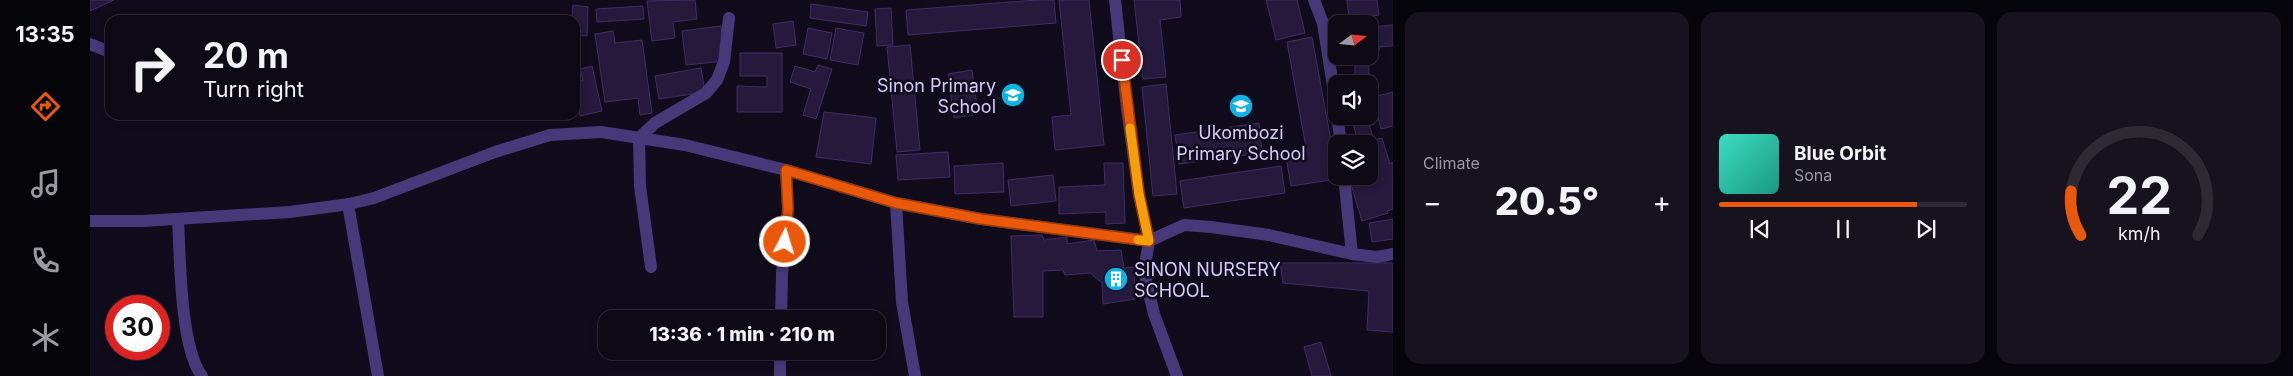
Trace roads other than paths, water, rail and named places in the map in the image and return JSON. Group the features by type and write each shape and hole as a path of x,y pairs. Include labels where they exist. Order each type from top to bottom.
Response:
{"street":[{"path":"1115,0 1127,109 1139,194 1149,241 1144,272 1154,314 1177,376"},
{"path":"1314,0 1323,23 1331,75"},
{"path":"651,267 640,186 639,138 655,123 706,93 717,80 724,62 729,18"},
{"path":"90,44 105,50"},
{"path":"90,220 178,218 290,212 348,204 374,198 495,152 550,135 601,132 685,145 786,170 896,203 981,219 1149,241 1184,225 1202,226 1269,235 1352,254 1376,257 1393,254"},
{"path":"781,310 782,274 788,209 786,170"},
{"path":"1345,185 1352,254"},
{"path":"896,203 902,302 915,376"},
{"path":"348,204 378,376"},
{"path":"178,218 186,321 192,360 202,376"},
{"path":"780,360 780,376"}],"place":[{"name":"Sinon Primary School","path":"1013,95"},
{"name":"Ukombozi Primary School","path":"1241,106"},
{"name":"SINON NURSERY SCHOOL","path":"1116,279"}]}
